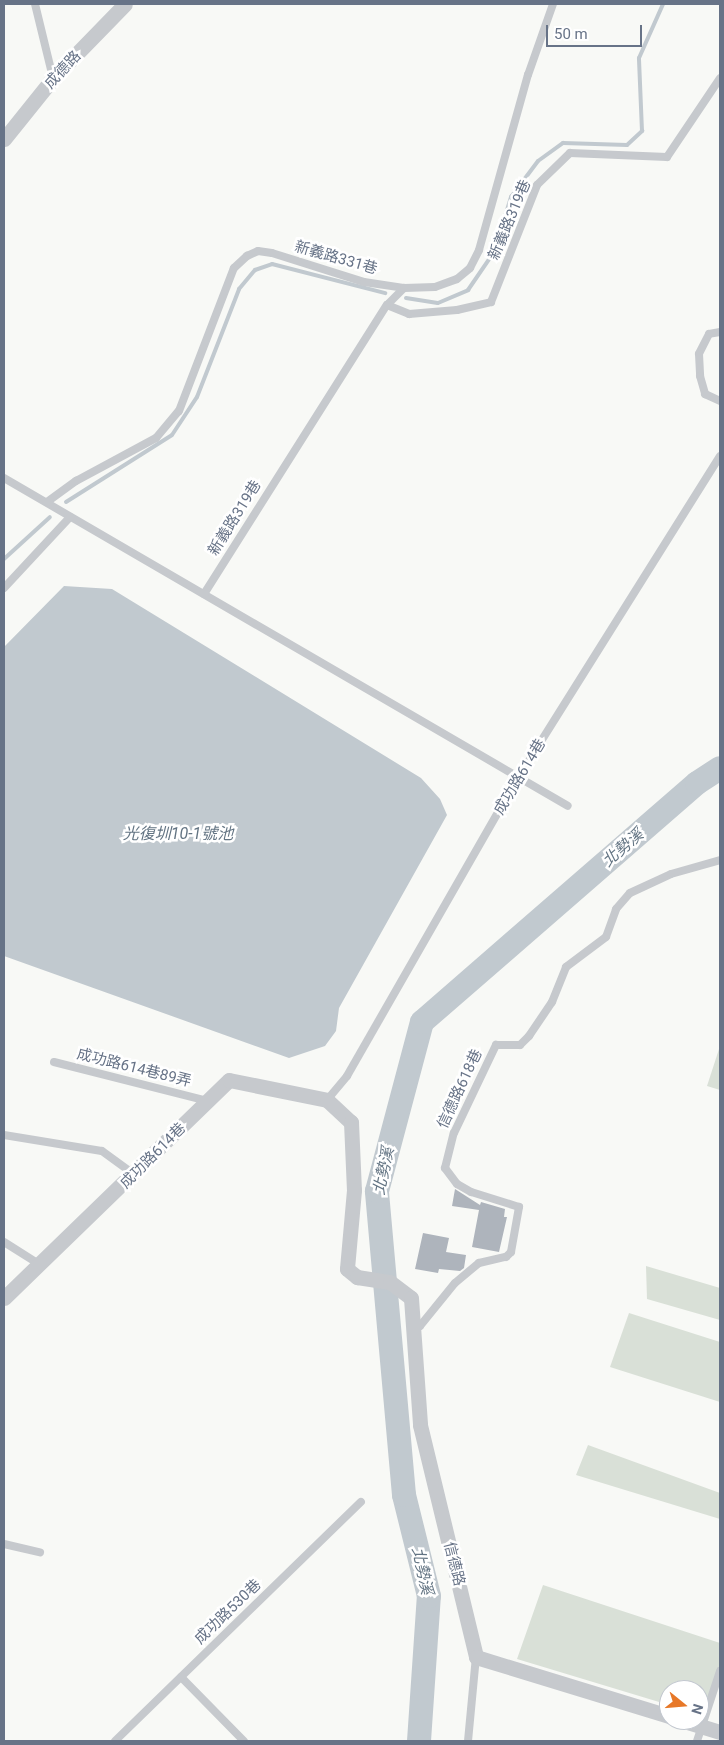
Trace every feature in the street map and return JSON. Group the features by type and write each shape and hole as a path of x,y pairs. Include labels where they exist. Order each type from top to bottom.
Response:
{"street":[{"name":"成德路","path":"6,130 53,78 125,4"},
{"name":"成功路614巷","path":"4,1298 229,1080 327,1100"},
{"name":"信德路","path":"327,1100 351,1122 354,1190 347,1269 357,1277 390,1282 411,1298 420,1426 476,1657"},
{"path":"476,1657 659,1713"}],"lane":[{"path":"35,4 53,78"},
{"name":"新義路331巷","path":"47,502 76,481 156,438 179,411 234,268 247,256 258,251 364,282 404,288 435,287 457,279 470,268 479,250 528,75 553,4"},
{"name":"新義路319巷","path":"387,305 408,314 458,310 491,302 537,185 570,153 667,157 720,78"},
{"name":"新義路319巷","path":"204,594 387,305 404,288"},
{"path":"720,332 708,334 699,354 700,376 705,394 720,402"},
{"name":"成功路614巷","path":"327,1100 347,1076 518,778 720,456"},
{"path":"4,478 568,806"},
{"path":"4,588 70,517"},
{"name":"信德路618巷","path":"414,1328 420,1326 455,1283 479,1263 506,1257 511,1252 519,1207 471,1192 457,1184 445,1168 454,1133 496,1045 520,1045 530,1036 552,1002 566,967 606,936 616,909 630,893 671,874 720,860"},
{"name":"成功路614巷89弄","path":"54,1062 208,1101"},
{"path":"4,1135 102,1151 134,1174"},
{"path":"4,1242 38,1264"},
{"name":"成功路530巷","path":"115,1741 360,1502"},
{"path":"4,1544 40,1552"},
{"path":"468,1741 476,1657"},
{"path":"709,1707 720,1671"},
{"path":"181,1677 244,1741"}],"shaded area":[{"path":"720,1046 720,1090 707,1086"},
{"path":"646,1266 720,1288 720,1320 647,1299"},
{"path":"629,1313 720,1342 720,1402 610,1367"},
{"path":"588,1445 720,1493 720,1519 576,1475"},
{"path":"543,1585 720,1643 720,1674 709,1698 709,1680 659,1680 659,1702 517,1659"}],"water":[{"name":"光復圳10-1號池","path":"64,586 112,589 421,778 440,799 447,815 339,1008 336,1031 325,1046 289,1058 4,956 4,647"}],"building":[{"path":"455,1189 480,1205 481,1202 505,1209 504,1217 507,1217 499,1252 472,1247 479,1210 452,1206"},
{"path":"423,1233 449,1238 446,1252 466,1255 464,1268 460,1271 439,1269 438,1273 415,1269"}],"waterway":[{"path":"406,298 438,303 468,290 494,252 511,197 538,161 563,143 627,145 642,131 639,58 663,4"},
{"path":"66,502 172,435 197,397 239,289 255,270 272,264 385,293"},
{"path":"4,559 50,517"},
{"name":"北勢溪","path":"419,1741 429,1596 404,1495 377,1191 422,1022 697,783 720,768"}]}
